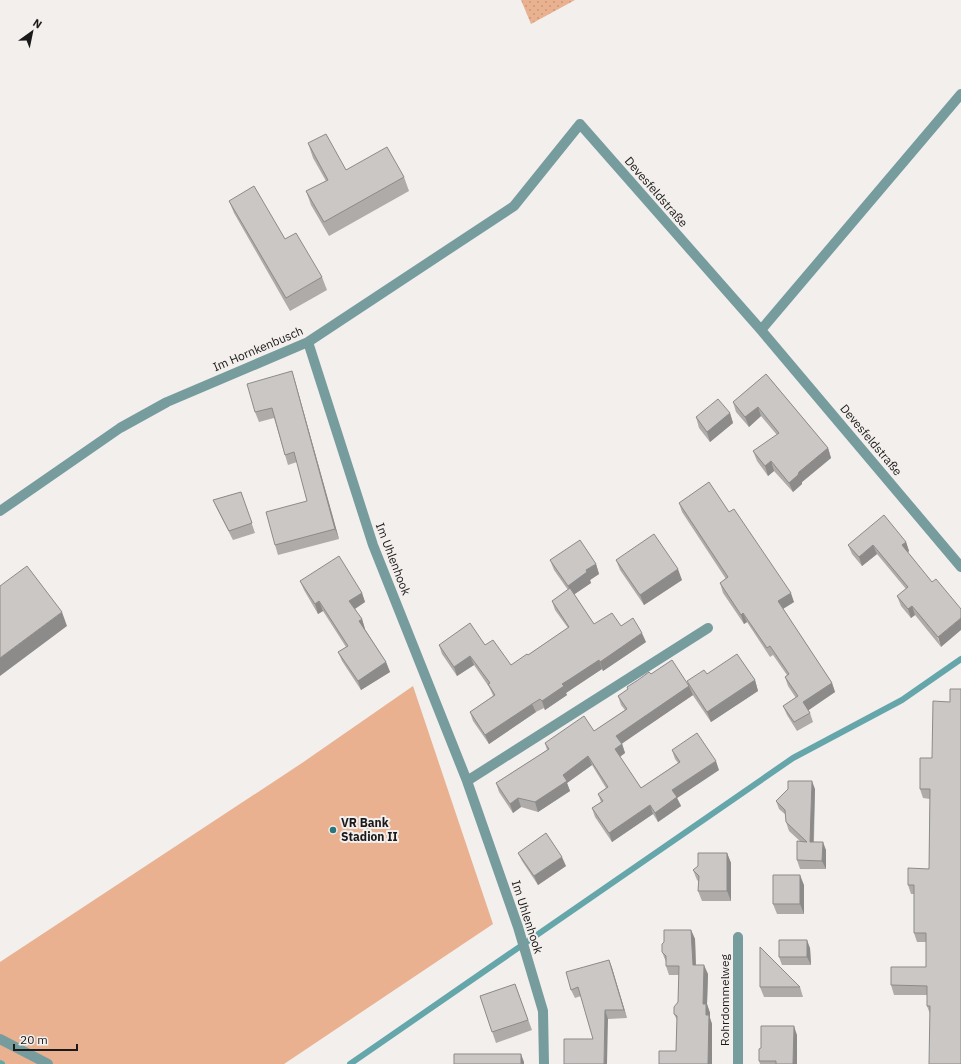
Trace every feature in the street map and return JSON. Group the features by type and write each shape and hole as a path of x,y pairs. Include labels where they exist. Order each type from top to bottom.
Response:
{"street":[{"path":"761,330 961,94"},
{"name":"Devesfeldstraße","path":"580,124 761,330 961,567"},
{"name":"Im Hornkenbusch","path":"0,511 120,428 167,402 308,342 514,206 580,124"},
{"name":"Im Uhlenhook","path":"308,342 373,545 468,781 518,927 543,1011 544,1064"},
{"path":"468,781 708,628"},
{"name":"Rohrdommelweg","path":"738,936 738,1064"},
{"path":"0,1039 48,1064"}],"shaded area":[{"path":"521,0 575,0 531,24"},
{"name":"VR Bank Stadion II","path":"413,686 493,924 284,1064 0,1064 0,962 302,763"}],"building":[{"path":"326,134 346,170 387,147 404,177 324,222 306,191 328,180 308,143"},
{"path":"254,186 285,239 296,233 322,277 286,298 229,201"},
{"path":"292,371 335,529 275,545 266,512 307,501 294,452 285,455 272,408 255,412 247,384"},
{"path":"766,374 828,448 799,472 798,475 789,483 771,461 765,466 753,451 779,433 758,407 745,417 733,402"},
{"path":"718,399 730,413 707,432 696,417"},
{"path":"709,482 729,512 734,509 791,593 778,601 832,683 803,702 810,713 794,722 783,706 798,696 785,677 789,674 770,646 767,648 743,613 741,615 720,583 728,577 679,503"},
{"path":"241,492 252,523 229,531 213,500"},
{"path":"884,515 906,542 902,545 932,582 936,579 961,609 961,618 938,637 912,606 908,609 897,596 908,587 873,545 859,557 848,545"},
{"path":"654,534 678,569 640,595 616,560"},
{"path":"580,540 596,564 586,570 587,572 568,586 550,560"},
{"path":"339,556 362,593 349,601 362,619 359,621 386,662 358,681 338,652 348,646 319,601 315,604 300,581"},
{"path":"27,566 62,612 0,658 0,586"},
{"path":"570,588 594,624 612,613 621,626 633,618 642,633 600,662 599,660 562,684 564,686 542,701 540,699 485,735 470,712 495,695 488,684 490,683 470,656 454,667 439,645 470,623 485,645 493,640 511,665 569,627 552,601"},
{"path":"737,654 755,680 707,712 687,681 704,670 707,674"},
{"path":"672,660 689,686 616,736 622,744 615,749 641,788 680,762 672,750 697,733 716,761 672,790 677,797 655,813 650,805 609,833 592,808 603,801 598,794 608,787 588,756 563,775 567,781 535,802 518,798 510,804 496,783 549,749 545,743 584,716 594,731 627,709 618,696 628,689 627,687 649,672 651,674"},
{"path":"950,689 961,689 961,1064 929,1064 930,1006 927,1006 927,986 891,985 891,967 926,967 926,933 914,933 914,885 908,885 908,868 929,869 930,789 920,789 920,758 932,758 933,701 950,702"},
{"path":"788,781 812,781 810,842 823,842 822,861 797,860 797,841 807,842 786,822 785,810 776,801 788,789"},
{"path":"546,833 562,857 534,876 518,853"},
{"path":"698,853 727,853 727,891 698,891 699,876 693,870 698,866"},
{"path":"773,875 800,875 800,904 773,904"},
{"path":"664,930 691,930 693,965 704,965 703,1004 706,1004 706,1015 709,1015 708,1064 659,1064 659,1051 676,1051 677,1016 674,1014 674,1007 678,1002 679,966 666,966 666,956 662,952"},
{"path":"779,940 807,940 807,957 779,957"},
{"path":"760,947 800,987 760,987"},
{"path":"609,960 624,1010 605,1010 604,1064 564,1064 564,1039 593,1039 578,987 571,990 566,972"},
{"path":"515,984 528,1020 492,1032 480,996"},
{"path":"761,1026 794,1026 793,1064 776,1064 776,1061 759,1061 759,1049 761,1048"},
{"path":"454,1054 521,1054 521,1064 454,1064"}],"waterway":[{"path":"350,1064 793,758 902,700 961,659"}],"place":[{"name":"VR Bank Stadion II","path":"333,830"}]}
